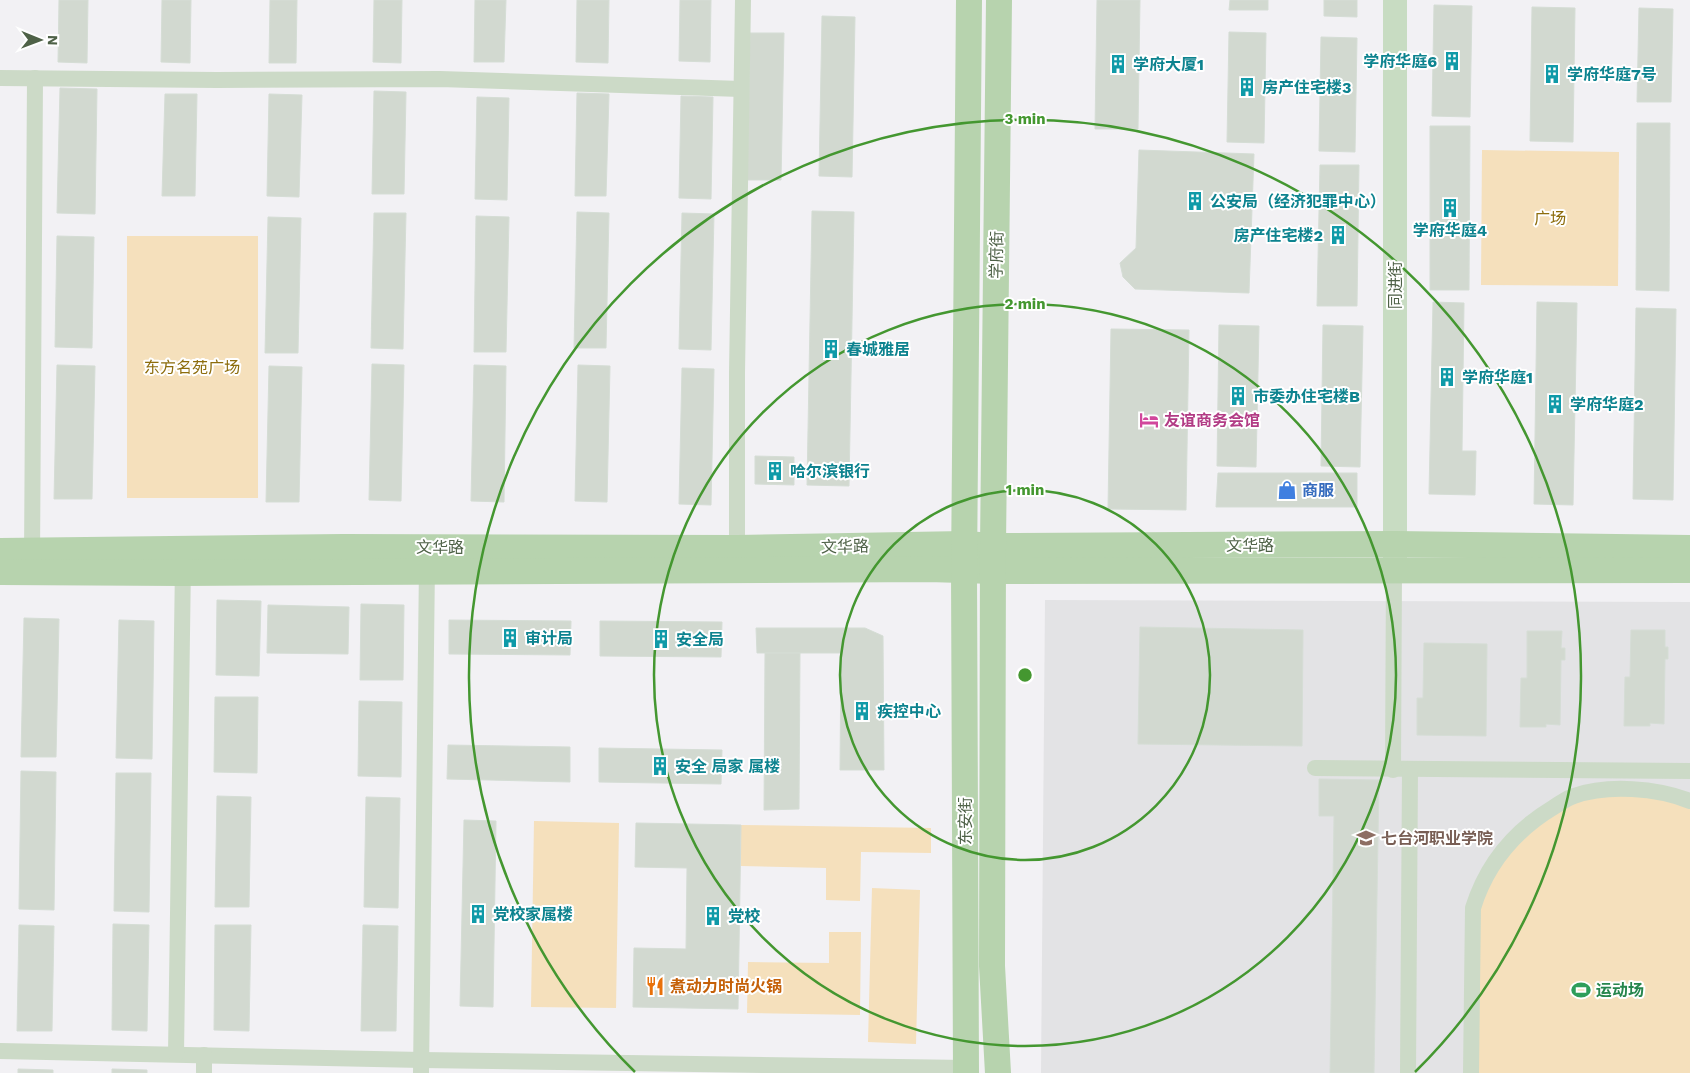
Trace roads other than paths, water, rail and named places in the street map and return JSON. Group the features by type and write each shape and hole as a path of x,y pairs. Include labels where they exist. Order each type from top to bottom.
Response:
{"main road":[{"name":"学府街","path":"964,570 966,544 969,0"},
{"name":"学府街","path":"994,558 999,0"},
{"name":"文华路","path":"427,560 737,548 966,544 994,558"},
{"name":"文华路","path":"0,572 32,562 427,560 964,570 994,558 1395,557 1690,548"},
{"name":"文华路","path":"0,551 32,562"},
{"name":"文华路","path":"1395,557 1690,570"},
{"name":"东安街","path":"994,558 992,966 998,1073"},
{"name":"东安街","path":"964,570 966,1071"}],"street":[{"path":"737,548 743,0"},
{"name":"同进街","path":"1395,0 1395,557"},
{"path":"0,78 217,80 440,79 741,89"},
{"path":"32,562 36,78"},
{"path":"1393,770 1395,557"},
{"path":"421,1067 427,560"},
{"path":"176,1054 183,561"},
{"path":"1315,768 1690,771"},
{"path":"1408,1073 1410,769"},
{"path":"1471,1073 1473,908 1480,886 1492,864 1524,828 1546,812 1574,796 1599,791 1634,789 1674,795 1690,801"},
{"path":"0,1051 204,1055 421,1067 966,1071"},
{"path":"204,1055 204,1073"}],"place":[{"name":"学府华庭6","path":"1452,61"},
{"name":"学府大厦1","path":"1118,64"},
{"name":"学府华庭7号","path":"1552,74"},
{"name":"房产住宅楼3","path":"1247,87"},
{"name":"公安局（经济犯罪中心）","path":"1195,201"},
{"name":"学府华庭4","path":"1450,208"},
{"name":"房产住宅楼2","path":"1338,235"},
{"name":"春城雅居","path":"831,349"},
{"name":"学府华庭1","path":"1447,377"},
{"name":"市委办住宅楼B","path":"1238,396"},
{"name":"学府华庭2","path":"1555,404"},
{"name":"友谊商务会馆","path":"1149,420"},
{"name":"哈尔滨银行","path":"775,471"},
{"name":"商服","path":"1287,490"},
{"name":"审计局","path":"510,638"},
{"name":"安全局","path":"661,639"},
{"name":"疾控中心","path":"862,711"},
{"name":"安全 局家 属楼","path":"660,766"},
{"name":"七台河职业学院","path":"1366,838"},
{"name":"党校家属楼","path":"478,914"},
{"name":"党校","path":"713,916"},
{"name":"煮动力时尚火锅","path":"655,986"},
{"name":"运动场","path":"1581,990"}],"park label":[{"name":"广场","path":"1550,218"},
{"name":"东方名苑广场","path":"192,367"}]}
